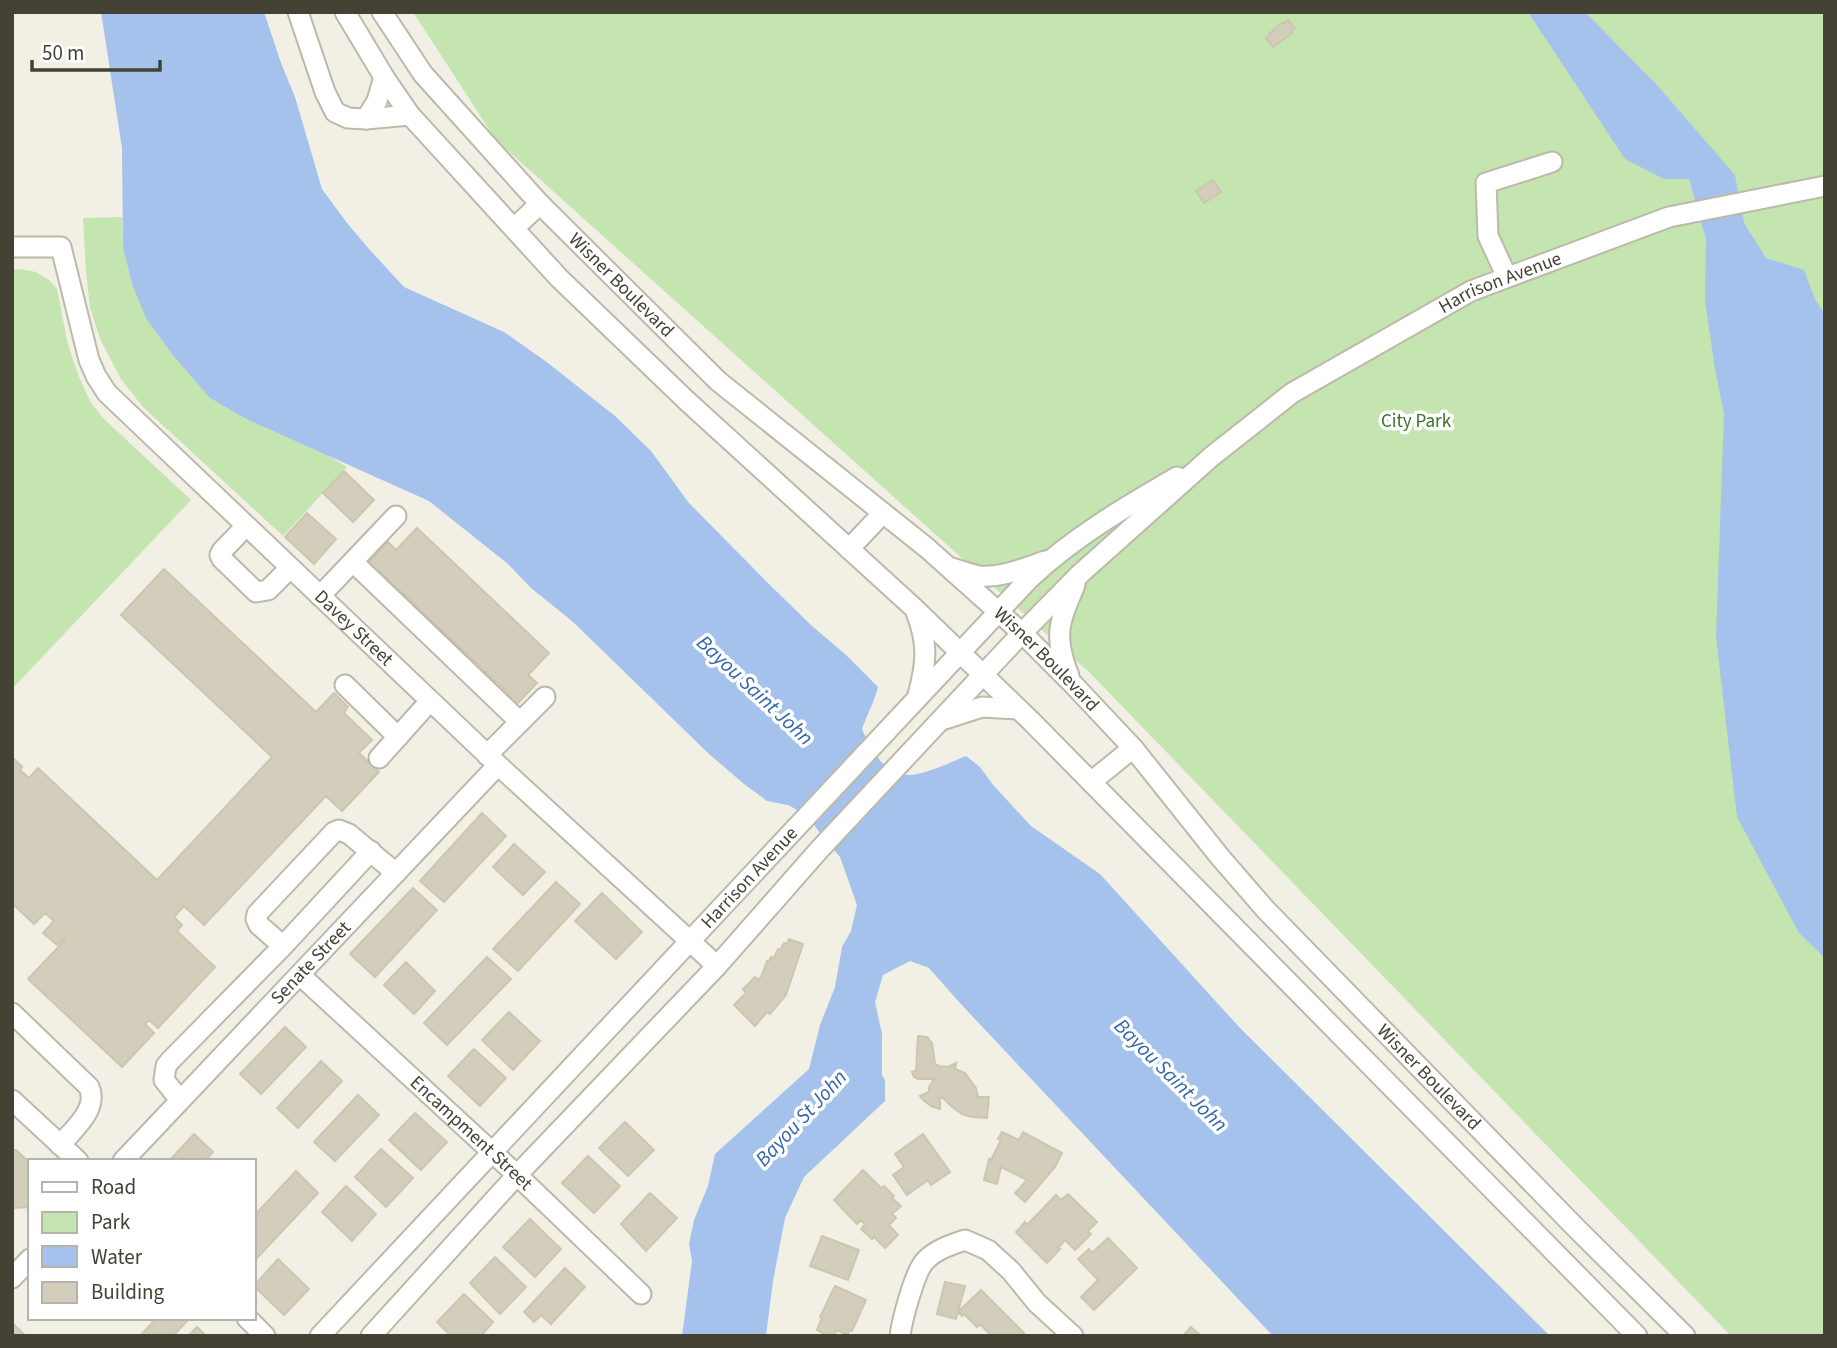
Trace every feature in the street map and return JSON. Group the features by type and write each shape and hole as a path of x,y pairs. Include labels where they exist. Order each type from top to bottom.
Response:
{"street":[{"path":"298,12 335,112 348,118 410,115"},
{"name":"Wisner Boulevard","path":"345,12 410,115 559,278 667,382 984,675 1637,1336"},
{"name":"Wisner Boulevard","path":"382,12 423,74 540,204 718,381 950,568 1022,633 1133,748 1265,909 1685,1336"},
{"path":"366,118 377,102 384,77"},
{"path":"1507,277 1488,236 1486,183 1552,162"},
{"name":"Harrison Avenue","path":"371,1336 517,1175 717,966 819,850 1022,633 1080,574 1211,457 1292,393 1471,291 1670,216 1825,186"},
{"path":"514,228 540,204"},
{"name":"Davey Street","path":"12,247 61,247 89,360 107,393 492,760 717,966"},
{"name":"Harrison Avenue","path":"320,1336 998,611 1052,558 1092,529 1211,457"},
{"path":"849,549 883,513"},
{"path":"320,596 396,516"},
{"path":"246,526 220,555 256,592 268,590 290,568"},
{"path":"950,568 980,576 998,575 1052,558"},
{"path":"353,562 520,722"},
{"path":"1071,682 1059,642 1059,625 1080,574"},
{"path":"914,608 922,629 926,652 925,670 917,698"},
{"path":"345,685 398,737"},
{"name":"Senate Street","path":"125,1159 396,873 492,760 520,722 545,697"},
{"path":"379,758 430,701"},
{"path":"941,721 982,707 1018,709"},
{"path":"1091,782 1133,748"},
{"path":"283,946 257,922 260,910 334,832 344,831 396,873"},
{"path":"180,1100 164,1080 166,1066 370,852"},
{"name":"Encampment Street","path":"300,975 517,1175 641,1294"},
{"path":"12,1013 89,1087 92,1093 90,1107 84,1117 60,1145"},
{"path":"12,1100 76,1159"},
{"path":"1554,1251 1578,1230"},
{"path":"900,1336 903,1316 923,1262 941,1249 965,1240 988,1250 1011,1271 1037,1303 1073,1336"},
{"path":"249,1320 265,1336"}],"green space":[{"name":"City Park","path":"413,12 1825,12 1825,1336 1731,1336 1091,674 496,140"},
{"path":"122,217 123,248 132,284 210,398 246,419 327,455 347,467 283,536 143,407 121,379 101,341 90,308 83,218"},
{"path":"12,270 36,272 57,289 68,345 91,403 104,419 191,500 12,689"}],"water":[{"path":"101,12 264,12 295,97 322,189 347,223 404,287 504,332 615,416 651,451 689,503 812,626 878,687 862,729 883,763 893,771 905,775 931,770 966,756 980,767 1031,826 1100,874 1240,1028 1550,1336 1273,1336 929,968 910,961 883,975 875,1002 882,1034 885,1101 804,1177 785,1218 766,1336 682,1336 692,1261 689,1244 694,1220 708,1186 715,1154 809,1069 820,1025 835,987 842,947 851,931 857,905 840,857 808,816 788,805 767,801 744,784 709,754 572,621 531,588 508,564 429,501 246,419 210,398 172,354 146,318 132,284 123,248 122,148"},
{"path":"1528,12 1585,12 1656,84 1735,175 1744,223 1766,258 1804,270 1815,299 1825,315 1825,958 1799,933 1737,817 1716,637 1724,413 1705,301 1706,239 1689,179 1664,179 1625,159"}],"building":[{"path":"1288,20 1295,28 1273,47 1266,38"},
{"path":"1213,180 1221,192 1204,203 1196,191"},
{"path":"344,471 374,500 353,522 323,493"},
{"path":"307,513 336,539 314,564 285,537"},
{"path":"417,528 549,653 528,675 537,683 515,706 506,698 509,694 378,570 373,574 365,566 388,542 396,550"},
{"path":"164,569 316,712 334,693 348,707 344,713 372,740 359,753 379,772 342,811 326,796 204,925 184,906 174,917 182,925 177,931 215,967 158,1028 149,1020 145,1024 154,1033 122,1067 28,979 65,940 64,938 57,945 43,933 54,921 45,913 34,924 12,903 12,757 29,778 38,768 157,880 272,757 121,615"},
{"path":"482,813 506,836 444,902 420,881"},
{"path":"514,844 545,872 523,895 493,867"},
{"path":"556,882 580,904 518,971 493,949"},
{"path":"413,888 437,910 375,977 350,954"},
{"path":"602,893 642,932 616,959 575,921"},
{"path":"789,939 803,944 786,995 770,1014 767,1012 755,1026 734,1005 746,993 743,989 755,977 758,980 761,977 767,961 771,957 774,958 778,949 780,950 784,943 787,944"},
{"path":"487,957 511,979 447,1045 424,1023"},
{"path":"406,962 435,991 414,1014 384,985"},
{"path":"509,1012 540,1041 513,1070 482,1040"},
{"path":"285,1027 306,1047 261,1094 240,1074"},
{"path":"918,1036 927,1037 932,1043 935,1064 948,1067 956,1063 955,1069 965,1073 976,1088 978,1097 989,1097 987,1118 962,1114 942,1097 940,1109 923,1100 920,1096 929,1092 934,1079 918,1079 912,1072 916,1071"},
{"path":"474,1049 506,1078 480,1106 448,1076"},
{"path":"321,1061 342,1081 298,1128 277,1108"},
{"path":"358,1095 379,1115 335,1161 314,1142"},
{"path":"415,1113 447,1142 421,1170 389,1140"},
{"path":"625,1122 654,1150 628,1176 599,1148"},
{"path":"1002,1132 1019,1140 1023,1132 1062,1153 1055,1167 1025,1202 1015,1193 1027,1180 1001,1167 997,1184 984,1180 989,1159 991,1160 1001,1140 998,1139"},
{"path":"194,1134 213,1152 207,1159 171,1159"},
{"path":"923,1134 950,1172 931,1185 928,1180 907,1195 893,1175 904,1167 895,1154"},
{"path":"381,1149 413,1178 386,1207 355,1177"},
{"path":"12,1150 16,1150 28,1161 28,1207 12,1208"},
{"path":"588,1156 620,1186 594,1213 562,1183"},
{"path":"863,1170 881,1188 884,1186 901,1206 892,1214 896,1218 889,1225 898,1235 885,1248 861,1229 865,1224 861,1220 857,1224 834,1200"},
{"path":"296,1171 318,1193 257,1258 256,1214"},
{"path":"346,1186 376,1214 352,1241 322,1212"},
{"path":"650,1193 677,1218 646,1251 621,1224"},
{"path":"1068,1194 1097,1222 1088,1231 1091,1234 1075,1250 1065,1240 1047,1263 1016,1232 1025,1222 1027,1225 1056,1195 1061,1200"},
{"path":"530,1219 561,1249 535,1277 503,1247"},
{"path":"822,1236 859,1250 848,1280 810,1266"},
{"path":"1108,1238 1137,1268 1094,1310 1081,1297 1098,1280 1078,1259 1089,1249 1092,1253"},
{"path":"495,1257 526,1287 500,1314 470,1283"},
{"path":"278,1259 309,1289 284,1315 256,1288 256,1284"},
{"path":"565,1268 585,1287 551,1324 541,1315 534,1322 524,1312"},
{"path":"945,1282 965,1286 956,1319 937,1314"},
{"path":"835,1286 866,1300 852,1331 847,1335 837,1330 834,1336 828,1336 817,1330 822,1318 820,1317"},
{"path":"981,1290 1024,1333 1021,1336 991,1336 980,1324 977,1327 964,1314 962,1316 958,1312"},
{"path":"464,1294 493,1322 481,1336 451,1336 437,1322"},
{"path":"151,1320 188,1320 173,1336 140,1336 153,1322"},
{"path":"12,1323 26,1336 12,1336"},
{"path":"197,1327 206,1336 188,1336"},
{"path":"1191,1327 1201,1336 1183,1336"}],"water label":[{"name":"Bayou Saint John","path":"755,690"},
{"name":"Bayou Saint John","path":"1171,1075"},
{"name":"Bayou St John","path":"801,1118"}]}
